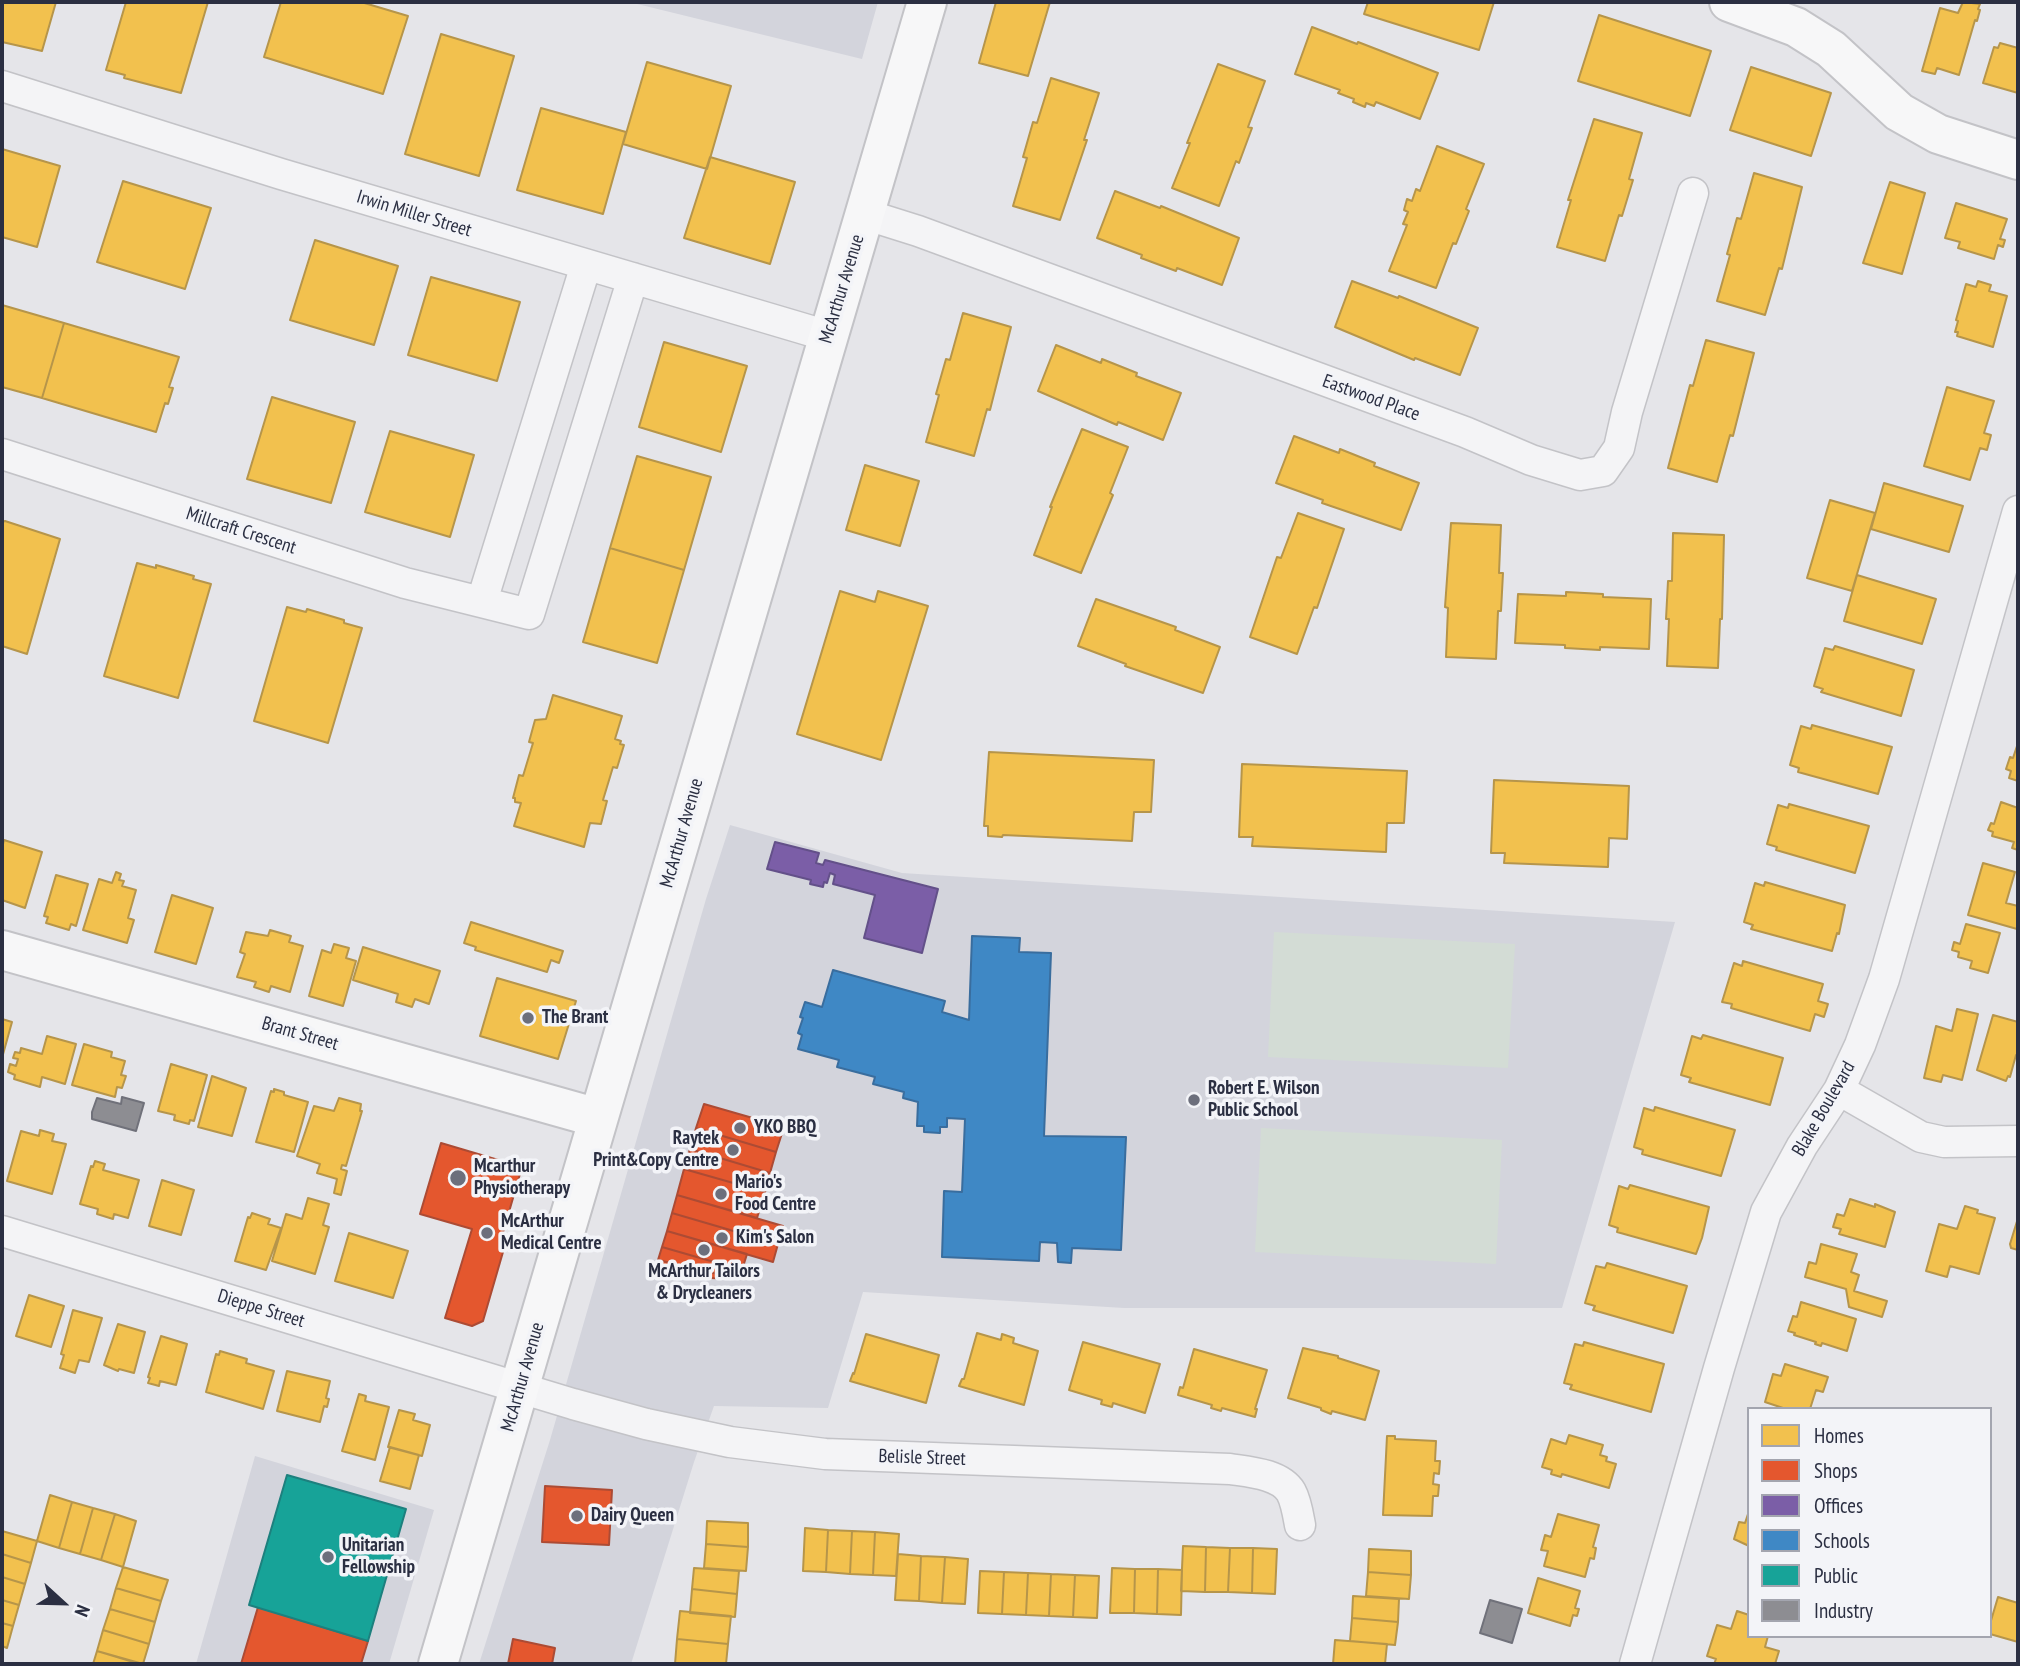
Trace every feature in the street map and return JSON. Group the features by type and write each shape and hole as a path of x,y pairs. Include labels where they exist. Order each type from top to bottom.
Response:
{"main road":[{"name":"McArthur Avenue","path":"438,1664 927,2"},
{"path":"1729,2 1796,27 1831,49 1899,112 1938,134 2018,160"},
{"name":"Brant Street","path":"2,950 598,1118"}],"street":[{"name":"Irwin Miller Street","path":"2,86 281,174 828,336"},
{"name":"Eastwood Place","path":"864,214 918,231 1465,432 1531,460 1580,475 1603,471 1619,448 1627,412 1693,193"},
{"path":"482,601 586,265"},
{"name":"Millcraft Crescent","path":"2,454 405,583 529,614 633,278"},
{"name":"Blake Boulevard","path":"1635,1664 1766,1212 1802,1146 1839,1090 1860,1045 1884,979 2018,511"},
{"path":"1839,1090 1921,1137 1944,1142 2018,1140"},
{"name":"Dieppe Street","path":"2,1231 520,1387"},
{"name":"Belisle Street","path":"520,1387 646,1424 793,1452 1230,1469 1255,1473 1284,1483 1293,1495 1300,1525"}],"shaded area":[{"path":"629,2 878,2 862,59"},
{"name":"Robert E. Wilson Public School","path":"730,825 902,873 1675,922 1562,1308 1124,1308 863,1292 828,1408 714,1406 631,1664 479,1664 550,1440 706,899"},
{"path":"1274,932 1515,944 1508,1068 1268,1057"},
{"path":"1261,1128 1502,1140 1496,1264 1255,1252"},
{"path":"255,1456 434,1510 389,1664 196,1664"}],"building: Homes":[{"path":"2,2 56,2 42,51 2,42"},
{"path":"126,2 208,2 181,93 124,78 125,75 106,70"},
{"path":"281,2 361,2 408,16 383,94 264,57"},
{"path":"996,2 1050,2 1028,76 979,63"},
{"path":"1368,2 1494,2 1479,50 1364,14"},
{"path":"1963,2 1980,4 1980,10 1959,75 1937,68 1935,74 1922,71 1940,8 1958,13"},
{"path":"1599,15 1711,51 1690,116 1578,81"},
{"path":"1312,27 1438,73 1420,119 1376,102 1374,106 1366,103 1365,107 1338,93 1340,90 1295,74"},
{"path":"441,34 514,56 479,176 405,154"},
{"path":"2000,43 2018,48 2018,93 1983,83 1994,47 1998,48"},
{"path":"647,62 731,86 707,169 623,144"},
{"path":"1218,64 1265,81 1248,127 1252,128 1219,206 1172,188"},
{"path":"1751,67 1831,93 1811,156 1730,130"},
{"path":"1051,78 1099,93 1084,140 1087,140 1060,220 1013,206 1027,158 1023,157 1033,122 1037,123"},
{"path":"541,108 626,132 603,214 517,190"},
{"path":"1594,119 1642,133 1629,179 1633,180 1605,261 1557,247 1571,200 1568,200"},
{"path":"1437,146 1484,164 1466,209 1469,211 1456,244 1453,243 1436,288 1389,271 1407,225 1403,224 1408,212 1404,210 1407,199 1412,201 1416,189 1420,191"},
{"path":"2,149 60,166 37,247 2,237"},
{"path":"710,157 795,182 770,264 684,238"},
{"path":"1754,173 1802,187 1782,269 1779,268 1765,315 1717,301 1737,218 1741,219"},
{"path":"123,181 211,208 185,289 97,262"},
{"path":"1890,182 1925,193 1902,274 1863,263"},
{"path":"1115,191 1160,208 1161,206 1239,238 1222,285 1141,258 1142,255 1097,238"},
{"path":"1956,203 2007,219 2000,239 2005,240 2003,247 1998,245 1994,259 1958,248 1960,242 1945,238"},
{"path":"315,240 398,266 374,345 290,320"},
{"path":"431,277 520,302 497,381 408,355"},
{"path":"1352,281 1398,298 1399,296 1478,328 1460,375 1415,358 1414,360 1335,327"},
{"path":"1978,281 1991,285 1989,291 2007,296 1993,347 1957,336 1958,332 1955,332 1966,284 1976,287"},
{"path":"2,305 64,323 42,398 2,387"},
{"path":"963,313 1011,327 990,410 987,409 974,456 926,442 946,359 950,360"},
{"path":"64,323 179,357 169,387 173,388 156,432 42,398"},
{"path":"1706,340 1754,353 1733,436 1730,435 1717,482 1668,468 1690,385 1693,386"},
{"path":"664,342 747,366 721,452 639,427"},
{"path":"1056,345 1101,363 1102,359 1137,373 1136,376 1181,393 1163,440 1118,422 1117,425 1038,391"},
{"path":"1947,387 1994,401 1984,433 1991,435 1987,450 1980,448 1970,480 1924,466"},
{"path":"272,397 355,422 331,503 247,479"},
{"path":"1082,429 1128,447 1110,493 1113,495 1081,573 1034,555 1050,507"},
{"path":"390,431 474,455 450,537 365,512"},
{"path":"1294,436 1339,453 1340,449 1375,463 1374,466 1419,483 1401,530 1322,503 1323,500 1276,483"},
{"path":"637,456 711,477 684,570 610,548"},
{"path":"865,465 919,481 900,546 846,530"},
{"path":"1884,483 1963,506 1949,552 1871,529"},
{"path":"1830,500 1875,513 1852,591 1807,578"},
{"path":"1298,513 1344,529 1317,608 1314,607 1297,654 1250,637 1277,557 1281,558"},
{"path":"2,522 60,539 27,654 2,646"},
{"path":"1451,523 1501,525 1499,573 1503,573 1496,659 1446,657 1448,608 1445,607"},
{"path":"1673,533 1724,535 1718,668 1667,666 1669,619 1666,619 1668,581 1672,581"},
{"path":"610,548 684,570 657,663 583,642"},
{"path":"137,563 156,568 156,565 211,584 178,698 104,676"},
{"path":"1857,575 1936,599 1922,644 1844,621"},
{"path":"840,591 875,602 878,591 928,606 881,760 797,734"},
{"path":"1566,592 1651,599 1649,649 1600,647 1600,650 1565,648 1565,645 1515,643 1518,594 1566,596"},
{"path":"1096,599 1176,627 1175,630 1220,647 1203,693 1125,666 1126,664 1078,646"},
{"path":"287,607 306,612 307,609 362,628 328,743 254,721"},
{"path":"1835,646 1914,670 1901,716 1821,692 1823,689 1814,686 1825,648 1833,650"},
{"path":"553,695 622,716 615,739 624,745 617,768 613,767 603,800 607,801 601,824 590,823 584,847 514,826 521,803 515,802 513,798 519,775 523,776 533,743 529,742 535,720 546,719"},
{"path":"1812,725 1892,747 1878,794 1798,772 1799,768 1790,765 1801,726 1811,729"},
{"path":"2018,743 2018,781 2009,778 2011,771 2006,769"},
{"path":"989,752 1154,760 1151,812 1134,812 1132,841 988,836 988,826 984,826"},
{"path":"1242,764 1407,771 1404,823 1387,823 1386,852 1252,846 1253,837 1239,837"},
{"path":"1494,780 1629,786 1627,839 1609,838 1608,867 1504,863 1505,853 1491,853"},
{"path":"2001,802 2018,808 2018,850 2012,848 2014,842 1992,836 1993,832 1988,830 1991,823 1994,824"},
{"path":"1789,804 1869,826 1855,873 1776,850 1777,847 1767,844 1778,805 1788,808"},
{"path":"4,840 42,852 25,908 2,900"},
{"path":"1983,863 2015,872 2006,903 2018,906 2017,929 1968,915"},
{"path":"116,872 121,874 119,880 124,881 122,886 136,890 128,918 134,920 127,943 83,930 99,879 112,883"},
{"path":"56,875 88,884 76,926 71,924 69,930 46,923 48,917 44,916"},
{"path":"1765,882 1845,905 1839,934 1837,933 1832,951 1751,929 1753,925 1744,922 1755,883 1764,886"},
{"path":"172,895 213,908 196,964 155,952"},
{"path":"471,922 563,951 559,963 551,960 547,972 475,950 476,947 464,943"},
{"path":"1966,924 2000,933 1988,973 1970,968 1972,961 1958,957 1959,952 1952,950 1954,942 1960,944"},
{"path":"270,930 291,936 289,942 303,946 290,992 271,986 269,992 254,987 256,982 237,977 245,954 240,952 246,932 268,936"},
{"path":"334,944 349,948 346,958 356,961 343,1006 309,996 322,950 331,953"},
{"path":"363,947 440,971 429,1004 415,999 412,1007 396,1002 398,994 353,980"},
{"path":"1743,961 1823,984 1818,1001 1828,1004 1824,1017 1815,1014 1810,1031 1731,1008 1732,1004 1722,1002 1734,963 1742,966"},
{"name":"The Brant","path":"497,978 576,1001 558,1059 480,1036"},
{"path":"1957,1009 1978,1014 1962,1080 1943,1075 1941,1082 1924,1078 1936,1026 1952,1031"},
{"path":"1993,1015 2018,1022 2018,1055 2006,1081 1977,1070"},
{"path":"2,1019 12,1022 2,1058"},
{"path":"1703,1035 1783,1058 1770,1105 1689,1082 1691,1078 1681,1075 1692,1036 1701,1039"},
{"path":"47,1036 76,1044 65,1084 42,1077 40,1087 14,1079 15,1075 8,1072 10,1064 16,1066 18,1059 13,1058 15,1052 20,1053 21,1048 42,1054"},
{"path":"84,1044 112,1052 111,1057 125,1061 121,1075 126,1076 122,1088 117,1087 115,1097 72,1085"},
{"path":"171,1064 207,1075 194,1121 190,1120 189,1124 174,1120 175,1115 158,1111"},
{"path":"212,1076 246,1088 232,1136 198,1127"},
{"path":"274,1089 308,1102 294,1152 256,1142 271,1091 274,1092"},
{"path":"339,1098 361,1104 362,1111 346,1166 342,1165 341,1169 347,1171 341,1195 334,1193 337,1179 317,1173 320,1164 297,1156 314,1106 334,1111"},
{"path":"1655,1107 1735,1130 1721,1176 1642,1154 1643,1150 1634,1147 1644,1108 1654,1111"},
{"path":"40,1130 54,1134 52,1141 66,1144 52,1194 7,1181 21,1131 39,1136"},
{"path":"95,1161 105,1164 103,1170 139,1180 128,1218 114,1214 113,1219 97,1214 98,1209 80,1204 91,1166 93,1167"},
{"path":"162,1180 194,1190 181,1235 149,1226"},
{"path":"1630,1185 1709,1207 1696,1254 1617,1232 1618,1228 1609,1225 1619,1186 1628,1189"},
{"path":"308,1198 329,1204 323,1225 329,1227 315,1274 272,1261 286,1214 302,1219"},
{"path":"1850,1199 1875,1207 1875,1204 1895,1212 1885,1247 1839,1234 1841,1229 1833,1227 1837,1214 1844,1216"},
{"path":"1965,1206 1995,1218 1979,1274 1950,1266 1947,1277 1926,1271 1939,1224 1957,1229"},
{"path":"252,1213 270,1219 268,1224 281,1228 266,1270 235,1261 248,1217 250,1218"},
{"path":"2018,1218 2018,1250 2011,1248 2010,1244"},
{"path":"349,1233 408,1251 393,1298 335,1281"},
{"path":"1821,1244 1857,1254 1851,1272 1859,1275 1854,1291 1887,1301 1882,1317 1849,1307 1846,1289 1805,1277 1809,1262 1816,1264"},
{"path":"1607,1263 1687,1286 1673,1333 1593,1310 1595,1306 1585,1303 1596,1266 1605,1268"},
{"path":"29,1295 64,1306 51,1347 16,1336"},
{"path":"1801,1302 1856,1319 1847,1351 1822,1343 1821,1346 1815,1344 1816,1342 1788,1331 1793,1316 1797,1317"},
{"path":"73,1310 102,1318 89,1362 79,1360 75,1373 60,1368"},
{"path":"118,1324 145,1332 134,1373 119,1369 118,1371 104,1365"},
{"path":"977,1333 1001,1340 1002,1334 1014,1338 1013,1343 1038,1351 1024,1405 959,1386 964,1379"},
{"path":"866,1334 939,1355 926,1403 850,1381"},
{"path":"161,1336 187,1344 176,1385 160,1381 159,1386 148,1383"},
{"path":"1083,1342 1160,1364 1145,1413 1113,1403 1112,1407 1101,1404 1102,1400 1069,1390"},
{"path":"1584,1342 1664,1364 1651,1412 1570,1389 1572,1385 1564,1383 1575,1344 1583,1346"},
{"path":"1303,1348 1338,1356 1379,1371 1365,1420 1332,1411 1331,1414 1321,1408 1288,1398"},
{"path":"1194,1349 1267,1370 1255,1417 1222,1408 1221,1411 1211,1408 1212,1405 1178,1395 1180,1387 1183,1388"},
{"path":"220,1351 247,1359 246,1363 274,1371 263,1409 206,1392 216,1354 219,1355"},
{"path":"1785,1364 1828,1377 1823,1392 1816,1390 1811,1407 1780,1407 1765,1402 1773,1374 1781,1376"},
{"path":"287,1371 330,1381 326,1398 329,1399 327,1407 324,1406 320,1422 277,1411"},
{"path":"359,1394 366,1396 365,1401 389,1407 375,1460 342,1451"},
{"path":"399,1410 415,1414 413,1420 430,1425 422,1456 388,1447"},
{"path":"1569,1435 1603,1445 1600,1455 1607,1457 1606,1461 1616,1464 1609,1488 1562,1474 1561,1477 1551,1474 1552,1470 1542,1467 1551,1439 1566,1444"},
{"path":"1387,1436 1395,1436 1395,1439 1436,1441 1435,1461 1440,1461 1439,1474 1434,1473 1433,1484 1439,1485 1438,1496 1433,1496 1432,1516 1383,1515"},
{"path":"390,1447 419,1455 410,1489 380,1481"},
{"path":"50,1495 72,1502 59,1548 37,1541"},
{"path":"72,1502 93,1508 80,1554 59,1548"},
{"path":"93,1508 115,1514 101,1560 80,1554"},
{"path":"115,1514 136,1521 123,1567 101,1560"},
{"path":"1558,1514 1599,1525 1593,1547 1596,1548 1594,1559 1590,1558 1585,1577 1544,1566 1548,1551 1541,1550 1545,1535 1551,1537"},
{"path":"1747,1517 1747,1545 1734,1539 1739,1522 1745,1523"},
{"path":"707,1521 748,1523 748,1547 706,1544"},
{"path":"805,1528 828,1530 826,1572 803,1571"},
{"path":"828,1530 852,1531 850,1574 826,1572"},
{"path":"2,1531 37,1541 31,1563 2,1554"},
{"path":"852,1531 875,1532 873,1575 850,1574"},
{"path":"875,1532 899,1534 896,1576 873,1575"},
{"path":"706,1544 748,1547 746,1571 704,1568"},
{"path":"1183,1546 1206,1547 1205,1592 1181,1591"},
{"path":"1206,1547 1230,1548 1228,1592 1205,1592"},
{"path":"1230,1548 1253,1548 1252,1593 1228,1592"},
{"path":"1253,1548 1277,1549 1275,1594 1252,1593"},
{"path":"1369,1549 1411,1551 1411,1575 1368,1572"},
{"path":"2,1554 31,1563 25,1584 2,1577"},
{"path":"898,1554 921,1556 919,1601 895,1600"},
{"path":"921,1556 945,1557 942,1603 919,1601"},
{"path":"945,1557 968,1559 965,1604 942,1603"},
{"path":"123,1567 168,1580 161,1601 116,1588"},
{"path":"694,1568 739,1571 737,1594 692,1589"},
{"path":"1112,1568 1135,1569 1134,1613 1110,1613"},
{"path":"1135,1569 1158,1569 1157,1614 1134,1613"},
{"path":"1158,1569 1182,1570 1181,1615 1157,1614"},
{"path":"980,1571 1004,1572 1002,1614 978,1613"},
{"path":"1004,1572 1028,1573 1026,1615 1002,1614"},
{"path":"1368,1572 1411,1575 1409,1599 1366,1596"},
{"path":"1028,1573 1051,1574 1049,1616 1026,1615"},
{"path":"1051,1574 1075,1575 1073,1617 1049,1616"},
{"path":"1075,1575 1099,1576 1097,1618 1073,1617"},
{"path":"2,1577 25,1584 19,1605 2,1600"},
{"path":"1538,1578 1580,1591 1575,1608 1579,1609 1577,1616 1573,1615 1570,1626 1528,1613"},
{"path":"116,1588 161,1601 155,1622 110,1609"},
{"path":"692,1589 737,1594 735,1617 690,1613"},
{"path":"1353,1596 1399,1599 1398,1622 1352,1618"},
{"path":"1998,1597 2018,1603 2018,1642 1992,1635 1992,1617"},
{"path":"2,1600 19,1605 13,1626 2,1623"},
{"path":"110,1609 155,1622 149,1644 103,1630"},
{"path":"680,1611 731,1616 728,1644 677,1639"},
{"path":"1737,1611 1747,1614 1747,1638 1767,1638 1765,1647 1779,1651 1775,1664 1714,1664 1716,1659 1707,1656 1717,1625 1731,1629"},
{"path":"1352,1618 1398,1622 1395,1645 1350,1641"},
{"path":"2,1623 13,1626 7,1648 2,1646"},
{"path":"103,1630 149,1644 143,1664 97,1651"},
{"path":"677,1639 728,1644 726,1664 675,1664"},
{"path":"1335,1640 1387,1644 1385,1664 1333,1664"},
{"path":"97,1651 140,1664 93,1664"}],"building: Shops":[{"name":"YKO BBQ","path":"704,1104 784,1127 776,1152 696,1128"},
{"name":"Raytek Print&Copy Centre","path":"696,1128 776,1152 770,1173 690,1149"},
{"name":"McArthur Medical Centre","path":"441,1143 522,1167 502,1236 503,1252 483,1321 472,1326 445,1318 472,1229 420,1214"},
{"path":"690,1149 770,1173 765,1192 684,1169"},
{"name":"Mario's Food Centre","path":"684,1169 765,1192 757,1218 677,1195"},
{"path":"677,1195 783,1226 778,1244 672,1213"},
{"name":"Kim's Salon","path":"672,1213 778,1244 773,1262 667,1231"},
{"name":"McArthur Tailors & Drycleaners","path":"667,1231 747,1254 742,1270 662,1247"},
{"path":"662,1247 742,1270 739,1279 658,1260"},
{"path":"658,1260 739,1279 653,1276"},
{"name":"Dairy Queen","path":"545,1486 612,1490 609,1545 542,1542"},
{"path":"258,1607 368,1641 361,1664 241,1664"},
{"path":"513,1639 555,1648 552,1664 508,1664"}],"building: Offices":[{"path":"775,842 819,853 816,863 823,865 825,860 938,889 922,953 864,938 875,895 833,884 835,875 830,873 823,887 810,884 811,880 767,869"}],"building: Schools":[{"path":"972,936 1020,938 1019,952 1051,953 1044,1136 1126,1137 1121,1250 1072,1248 1071,1263 1058,1262 1057,1243 1040,1242 1039,1261 942,1257 944,1191 962,1192 965,1119 947,1118 947,1127 940,1127 940,1133 924,1132 924,1126 917,1126 918,1102 903,1098 904,1092 873,1084 875,1077 837,1067 839,1060 798,1049 802,1035 798,1033 803,1018 800,1017 805,1002 822,1007 833,970 945,1001 942,1012 969,1020"}],"building: Public":[{"name":"Unitarian Fellowship","path":"287,1475 406,1509 368,1641 249,1605"}],"building: Industry":[{"path":"122,1097 144,1103 136,1131 92,1119 97,1098 121,1104"},
{"path":"1490,1600 1522,1609 1512,1643 1480,1633"}],"place":[{"name":"The Brant","path":"528,1018"},
{"name":"Robert E. Wilson Public School","path":"1194,1100"},
{"name":"YKO BBQ","path":"740,1128"},
{"name":"Raytek Print&Copy Centre","path":"733,1150"},
{"name":"Mcarthur Physiotherapy","path":"458,1178"},
{"name":"Mario's Food Centre","path":"721,1194"},
{"name":"McArthur Medical Centre","path":"487,1233"},
{"name":"Kim's Salon","path":"722,1238"},
{"name":"McArthur Tailors & Drycleaners","path":"704,1250"},
{"name":"Dairy Queen","path":"577,1516"},
{"name":"Unitarian Fellowship","path":"328,1557"}]}
